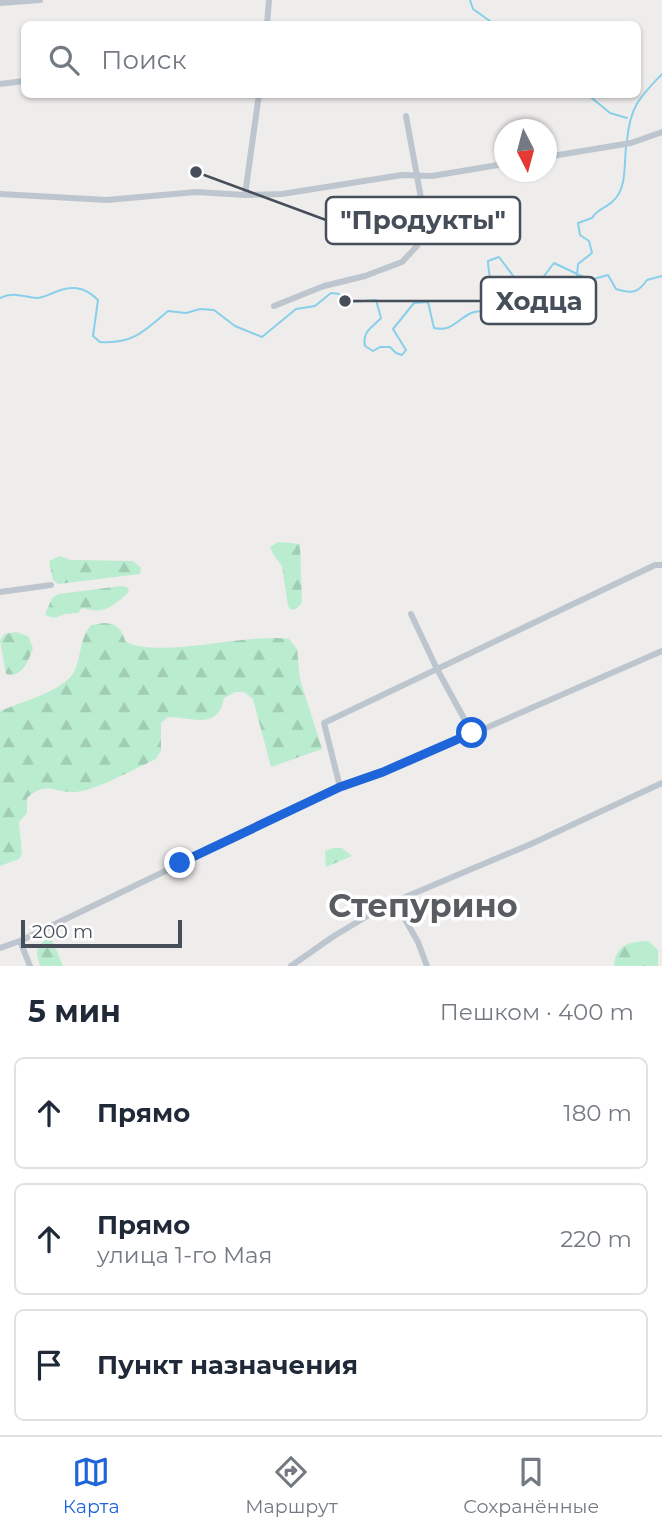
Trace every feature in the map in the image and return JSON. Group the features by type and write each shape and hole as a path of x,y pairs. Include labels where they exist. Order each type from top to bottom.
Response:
{"street":[{"path":"0,3 40,0"},
{"path":"267,21 270,0"},
{"path":"0,84 21,81"},
{"path":"245,195 258,98"},
{"path":"274,306 324,286 365,276 402,262 417,246 424,228 406,116"},
{"path":"557,155 631,143 662,132"},
{"path":"0,194 107,200 196,192 282,194 402,175 432,176 494,166"},
{"path":"340,787 324,723 655,565 662,565"},
{"path":"0,592 51,585"},
{"path":"411,614 472,733"},
{"path":"0,948 20,942 340,787 383,772 662,651"},
{"path":"290,966 384,906 531,844 662,783"},
{"path":"395,902 418,943 427,966"},
{"path":"20,942 30,966"}],"green space":[{"path":"278,542 300,544 302,603 296,609 291,610 288,606 282,566 270,547"},
{"path":"60,556 71,560 133,561 141,568 140,574 58,584 53,580 49,561"},
{"path":"127,587 129,592 103,610 82,608 78,613 54,618 45,615 52,598 59,594"},
{"path":"104,623 118,628 126,642 141,647 182,647 250,639 289,639 297,649 300,679 322,749 271,767 253,699 244,692 235,692 224,698 221,708 210,719 168,717 161,723 161,751 156,759 115,779 81,791 44,789 33,793 27,798 27,813 19,822 22,853 19,859 0,866 0,711 52,690 69,679 77,666 87,630 91,625"},
{"path":"16,632 28,636 33,648 21,671 12,675 6,674 0,640 5,634"},
{"path":"342,848 352,856 326,867 325,851"},
{"path":"50,935 63,966 40,966 38,947"},
{"path":"648,941 658,950 658,966 614,966 617,953 625,946"}],"waterway":[{"path":"470,0 473,9 490,21"},
{"path":"627,141 633,111 662,74"},
{"path":"592,98 610,113 627,118"},
{"path":"577,276 578,264 592,253 589,241 580,235 578,223 592,218 621,190 626,147"},
{"path":"0,298 14,295 39,298 77,288 88,292 98,300 93,336 100,342 111,342 137,335 168,311 186,313 200,309 214,310 235,326 262,337 296,309 315,306 331,293 339,294 352,302 376,300 381,318 366,333 365,346 373,351 380,347 390,347 402,355 406,350 393,329 414,303 428,302 434,328 440,329 449,327 471,313 491,311 493,299 488,261 499,257 517,281 529,285 541,280 554,263 590,280 608,275 616,289 626,292 637,290 647,280 662,276"}],"place":[{"name":"\"Продукты\"","path":"196,172"},
{"name":"Ходца","path":"345,301"}],"district":[{"name":"Степурино","path":"423,906"}],"route":[{"path":"180,863 340,787 383,772 472,733"}]}
